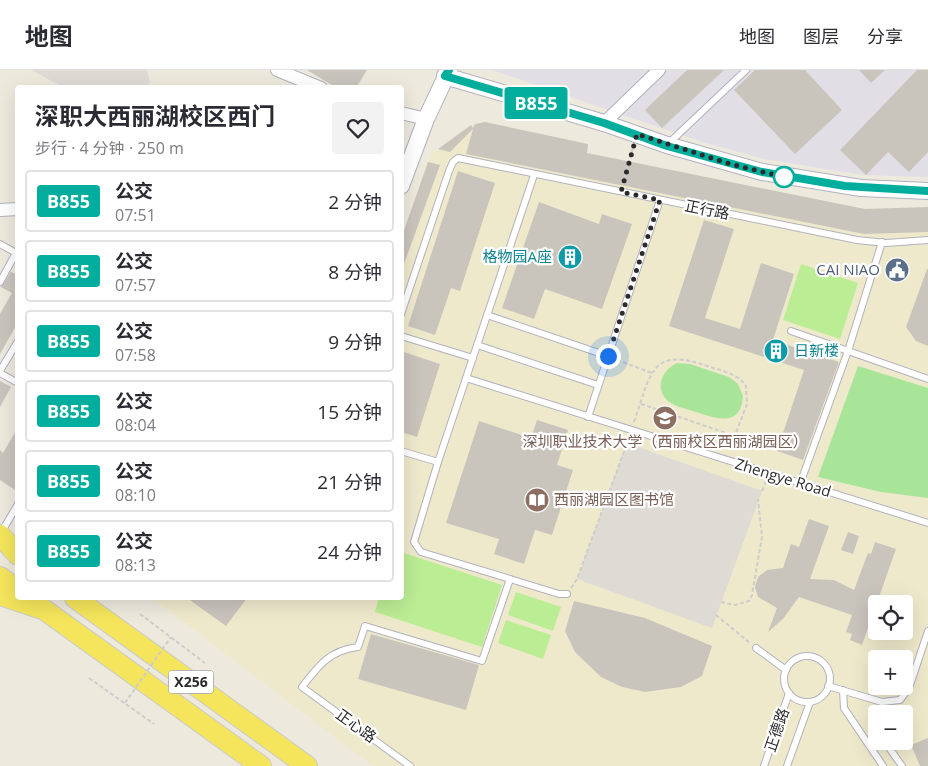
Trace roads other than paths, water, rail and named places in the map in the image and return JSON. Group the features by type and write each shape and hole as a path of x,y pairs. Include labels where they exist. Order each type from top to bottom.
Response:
{"main road":[{"path":"0,535 15,552"},
{"path":"0,544 15,554"},
{"name":"X256","path":"0,577 15,598"},
{"name":"X256","path":"17,600 261,766"},
{"name":"X256","path":"79,600 307,766"}],"street":[{"path":"278,70 315,85"},
{"path":"604,123 660,70"},
{"path":"404,178 426,119 447,73 604,123 667,146 730,164 795,179 861,188 928,191"},
{"path":"404,114 426,119"},
{"path":"0,210 15,209"}],"lane":[{"path":"667,146 746,70"},
{"name":"正行路","path":"404,305 449,171 453,162 458,158 858,240 882,242 928,240"},
{"path":"534,175 438,462 415,537 415,546 421,552 559,594 567,594"},
{"path":"588,417 660,200"},
{"path":"800,484 848,351 882,242"},
{"path":"0,244 15,253"},
{"path":"0,282 15,257"},
{"path":"487,315 608,356"},
{"path":"791,331 928,379"},
{"path":"404,337 473,358"},
{"path":"477,345 598,386"},
{"path":"15,346 0,372 15,381"},
{"name":"Zhengye Road","path":"466,378 928,523"},
{"path":"404,452 438,462"},
{"path":"0,535 15,509"},
{"name":"正心路","path":"410,766 302,687 327,658 346,648 358,647 364,626 482,661 510,579"},
{"path":"756,648 786,670 800,657 818,659 827,668 828,686 882,702 900,700 909,688 928,631"},
{"name":"正德路","path":"786,670 784,682 789,694 799,700 810,702 822,696 828,686"},
{"path":"843,690 844,708 868,741"},
{"name":"正德路","path":"764,766 789,694"},
{"name":"正德路","path":"787,766 810,702"},
{"path":"874,750 883,766"},
{"path":"891,750 902,766"}],"place":[{"name":"格物园A座","path":"570,257"},
{"name":"CAI NIAO","path":"897,270"},
{"name":"日新楼","path":"776,351"},
{"name":"深圳职业技术大学（西丽校区西丽湖园区）","path":"665,418"},
{"name":"西丽湖园区图书馆","path":"537,500"}]}
